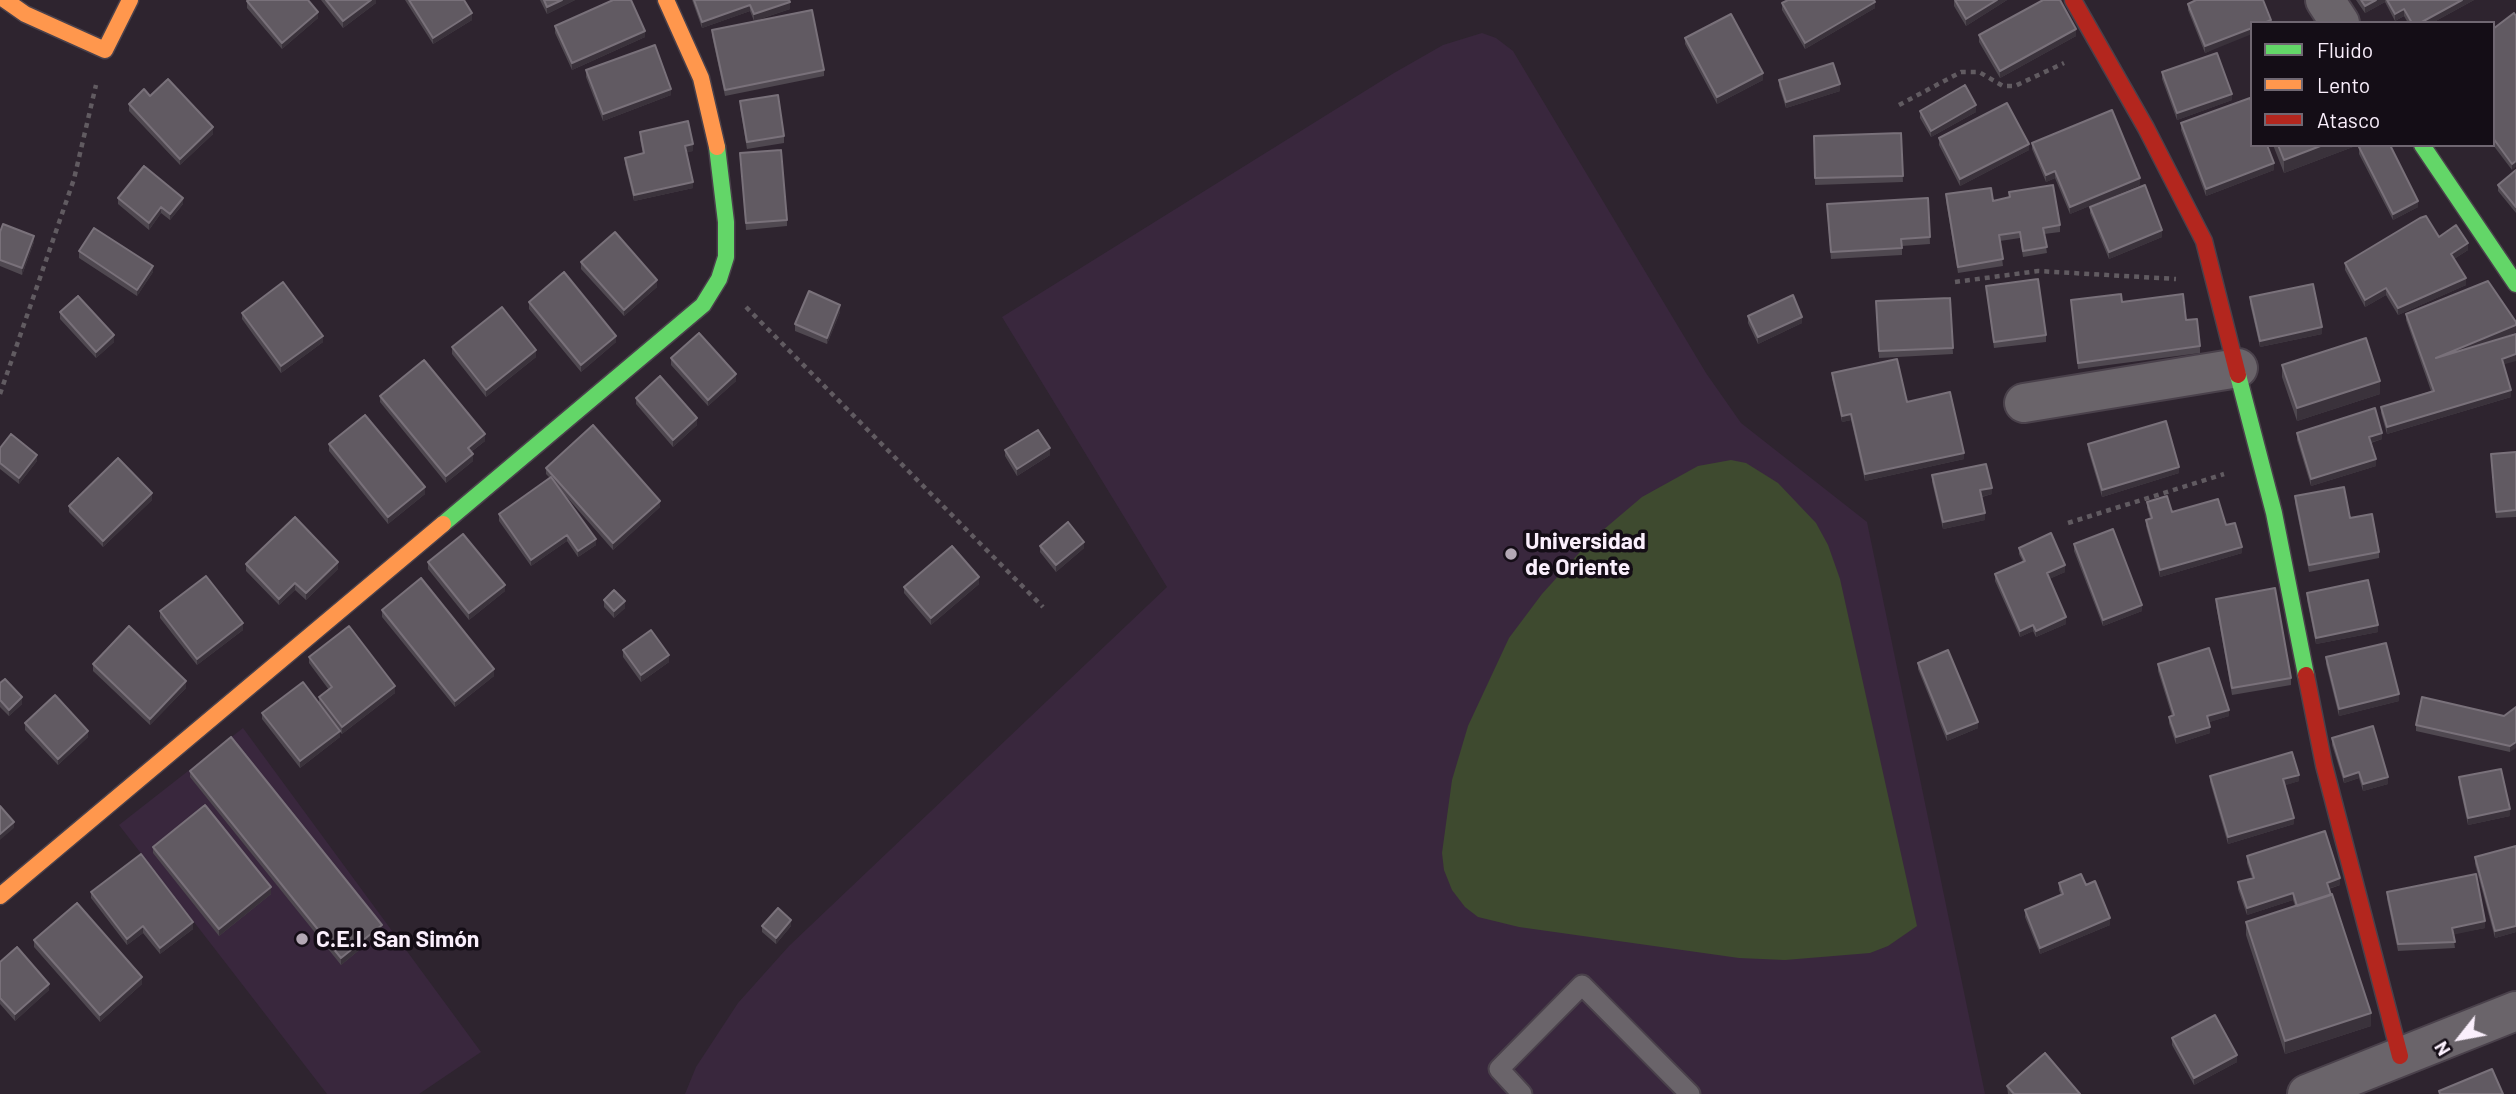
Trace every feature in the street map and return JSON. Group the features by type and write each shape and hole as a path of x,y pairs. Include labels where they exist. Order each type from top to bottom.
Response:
{"street":[{"path":"5,0 25,14 105,50 130,0"},
{"path":"0,896 681,327 703,305 719,279 726,257 726,222 712,117 701,78 666,0"},
{"path":"2073,0 2187,205 2204,242 2238,368 2292,596 2324,765 2400,1056"},
{"path":"2325,0 2339,21"},
{"path":"2423,147 2516,284"},
{"path":"2024,403 2238,368"},
{"path":"2307,1094 2516,1011"}],"lane":[{"path":"1522,1094 1499,1069 1582,985 1690,1094"}],"path":[{"path":"1899,105 1961,72 1979,72 2003,86 2015,86 2099,45"},
{"path":"0,394 74,179 105,50"},
{"path":"1955,282 2038,271 2215,281"},
{"path":"719,279 1043,607"},
{"path":"2068,523 2261,461"}],"shaded area":[{"name":"Universidad de Oriente","path":"1482,33 1496,38 1513,51 1706,373 1741,423 1867,522 1985,1094 685,1094 696,1067 738,1003 789,946 1167,587 1002,317 1394,73 1443,45"},
{"name":"C.E.I. San Simón","path":"243,728 481,1052 419,1094 327,1094 119,825"}],"green space":[{"path":"1731,460 1746,463 1778,483 1816,523 1828,545 1840,579 1917,926 1888,946 1870,953 1785,960 1739,958 1519,927 1478,917 1465,907 1452,890 1444,870 1442,853 1452,780 1468,726 1509,638 1542,594 1589,542 1642,497 1698,466"}],"building":[{"path":"308,0 318,12 282,43 247,1"},
{"path":"326,0 371,0 343,21"},
{"path":"409,0 464,0 472,13 433,38"},
{"path":"544,0 562,0 547,7"},
{"path":"613,0 631,0 645,31 572,63 555,26"},
{"path":"694,0 790,2 754,14 750,5 702,22"},
{"path":"1788,0 1875,2 1805,43 1782,3"},
{"path":"1955,0 1997,0 1966,19"},
{"path":"2043,0 2060,0 2076,29 2000,71 1979,35"},
{"path":"2196,0 2263,0 2271,20 2250,21 2250,29 2205,46 2188,4"},
{"path":"2361,0 2376,0 2365,6"},
{"path":"2387,0 2462,0 2424,21 2411,21 2404,9 2395,14"},
{"path":"812,10 824,70 725,90 712,30"},
{"path":"2514,13 2516,16 2516,161 2512,164 2495,141 2495,27"},
{"path":"1731,14 1763,73 1717,97 1685,38"},
{"path":"655,45 671,89 603,114 586,70"},
{"path":"2217,53 2232,94 2177,113 2162,72"},
{"path":"1833,63 1840,84 1786,102 1779,80"},
{"path":"168,79 213,127 180,159 129,104 144,89 150,96"},
{"path":"1965,85 1976,105 1931,131 1920,111"},
{"path":"778,95 784,136 747,142 740,101"},
{"path":"2250,98 2250,147 2268,147 2274,163 2206,189 2181,123"},
{"path":"2007,103 2029,144 1960,179 1939,138"},
{"path":"2112,110 2140,178 2070,207 2055,171 2046,175 2032,143"},
{"path":"688,121 693,144 685,146 693,182 634,195 625,158 644,153 640,132"},
{"path":"1901,133 1903,176 1815,178 1814,136"},
{"path":"2279,147 2318,147 2284,160"},
{"path":"2359,147 2391,147 2418,201 2393,214"},
{"path":"781,150 787,220 746,223 740,153"},
{"path":"144,166 183,198 170,214 161,207 149,223 118,198"},
{"path":"2516,170 2516,207 2498,185"},
{"path":"2053,185 2060,225 2043,228 2047,247 2023,251 2020,232 1999,235 2003,259 1958,267 1946,194 1991,188 1993,201 2010,197 2009,192"},
{"path":"2145,185 2162,230 2109,252 2090,207"},
{"path":"1928,198 1930,237 1901,239 1902,248 1831,252 1827,204"},
{"path":"2426,216 2439,237 2456,225 2468,243 2451,254 2466,278 2398,308 2386,288 2365,300 2345,263"},
{"path":"3,224 34,236 22,268 0,260 0,232"},
{"path":"94,228 153,266 137,290 79,251"},
{"path":"615,232 657,280 624,310 581,262"},
{"path":"564,272 616,336 581,365 529,302"},
{"path":"2038,279 2046,335 1994,342 1986,286"},
{"path":"2488,281 2516,325 2436,358 2516,334 2516,354 2502,359 2511,390 2387,427 2381,407 2434,391 2406,314"},
{"path":"283,282 323,336 281,366 242,313"},
{"path":"2313,284 2322,327 2260,341 2250,297"},
{"path":"809,291 840,305 827,338 795,324"},
{"path":"2121,294 2122,302 2183,294 2186,320 2197,319 2200,346 2078,363 2071,300"},
{"path":"1793,295 1802,317 1758,337 1748,316"},
{"path":"78,296 114,335 96,352 60,312"},
{"path":"1950,298 1953,348 1879,351 1876,301"},
{"path":"502,307 536,350 486,390 452,347"},
{"path":"699,333 736,374 708,400 671,358"},
{"path":"2366,338 2380,381 2297,408 2282,365"},
{"path":"1897,359 1907,402 1950,392 1964,453 1865,474 1851,414 1842,416 1832,373"},
{"path":"424,360 485,434 468,448 473,454 446,476 380,396"},
{"path":"660,376 697,418 673,440 636,398"},
{"path":"2375,408 2382,433 2369,437 2376,459 2311,479 2297,433"},
{"path":"365,415 425,487 388,517 329,444"},
{"path":"2166,421 2179,467 2102,490 2088,444"},
{"path":"593,425 660,501 613,543 546,468"},
{"path":"1038,430 1050,448 1017,469 1005,450"},
{"path":"11,434 37,455 19,478 0,463 0,448"},
{"path":"2516,452 2516,510 2496,512 2491,454"},
{"path":"118,458 152,493 103,541 69,506"},
{"path":"1986,464 1992,488 1980,490 1985,513 1943,522 1932,475"},
{"path":"551,477 596,539 578,551 567,535 531,560 499,514"},
{"path":"2344,487 2350,518 2372,514 2379,552 2309,565 2295,496"},
{"path":"2167,496 2172,512 2218,499 2226,525 2235,523 2242,547 2160,570 2146,520 2152,518 2147,502"},
{"path":"295,517 338,562 306,593 295,583 279,599 246,564"},
{"path":"1068,522 1084,542 1056,565 1040,546"},
{"path":"2113,529 2142,605 2103,620 2074,544"},
{"path":"2051,533 2065,565 2047,573 2066,617 2036,631 2033,625 2020,631 1995,574 2025,561 2019,548"},
{"path":"463,534 505,585 469,613 428,562"},
{"path":"952,546 979,577 931,618 904,587"},
{"path":"206,576 243,623 197,659 160,611"},
{"path":"421,578 494,669 455,701 382,610"},
{"path":"2368,580 2378,625 2316,638 2307,593"},
{"path":"2275,588 2291,678 2232,688 2216,599"},
{"path":"614,590 625,601 614,611 604,600"},
{"path":"129,626 186,681 150,719 93,664"},
{"path":"349,626 395,686 342,727 319,697 332,687 309,657"},
{"path":"651,630 669,655 641,675 623,650"},
{"path":"2386,643 2399,694 2339,709 2326,657"},
{"path":"2209,648 2229,710 2207,716 2210,727 2176,737 2169,717 2174,715 2158,664"},
{"path":"1948,650 1978,722 1947,734 1918,663"},
{"path":"5,679 22,697 9,710 0,700 0,683"},
{"path":"303,682 340,731 300,761 262,713"},
{"path":"55,695 88,731 58,759 25,723"},
{"path":"2422,697 2504,716 2516,707 2516,742 2510,746 2416,725"},
{"path":"2373,726 2388,777 2363,784 2359,772 2344,777 2332,738"},
{"path":"231,737 382,925 341,958 190,771"},
{"path":"2292,752 2299,775 2283,779 2294,818 2228,837 2210,776"},
{"path":"2501,769 2510,809 2468,818 2459,777"},
{"path":"205,805 271,887 219,929 153,847"},
{"path":"0,806 14,822 0,834"},
{"path":"2325,831 2340,878 2327,883 2331,895 2297,906 2293,893 2247,908 2238,882 2254,878 2247,856"},
{"path":"2516,846 2516,926 2495,931 2475,857"},
{"path":"141,854 193,922 160,948 143,926 127,939 91,892"},
{"path":"2081,874 2086,885 2095,881 2110,918 2040,948 2025,910 2063,894 2059,883"},
{"path":"2476,874 2485,921 2452,928 2455,942 2398,944 2387,892"},
{"path":"2332,894 2371,1013 2285,1041 2246,922"},
{"path":"77,903 142,977 100,1015 34,940"},
{"path":"778,908 791,920 776,938 762,926"},
{"path":"17,947 49,984 15,1014 0,998 0,962"},
{"path":"2215,1015 2237,1055 2194,1078 2172,1038"},
{"path":"2045,1053 2080,1094 2014,1094 2007,1086"},
{"path":"2492,1069 2503,1094 2440,1094 2439,1091"}],"traffic: fast":[{"path":"443,524 703,305 719,279 726,257 726,222 717,147"},
{"path":"2423,147 2516,284"},
{"path":"2238,375 2274,513 2306,675"}],"traffic: slow":[{"path":"5,0 25,14 105,50 130,0"},
{"path":"666,0 701,78 717,147"},
{"path":"0,896 443,524"}],"traffic: jam":[{"path":"2073,0 2146,128 2204,241 2238,375"},
{"path":"2306,675 2324,765 2400,1056"}],"place":[{"name":"Universidad de Oriente","path":"1511,554"},
{"name":"C.E.I. San Simón","path":"302,939"}]}
